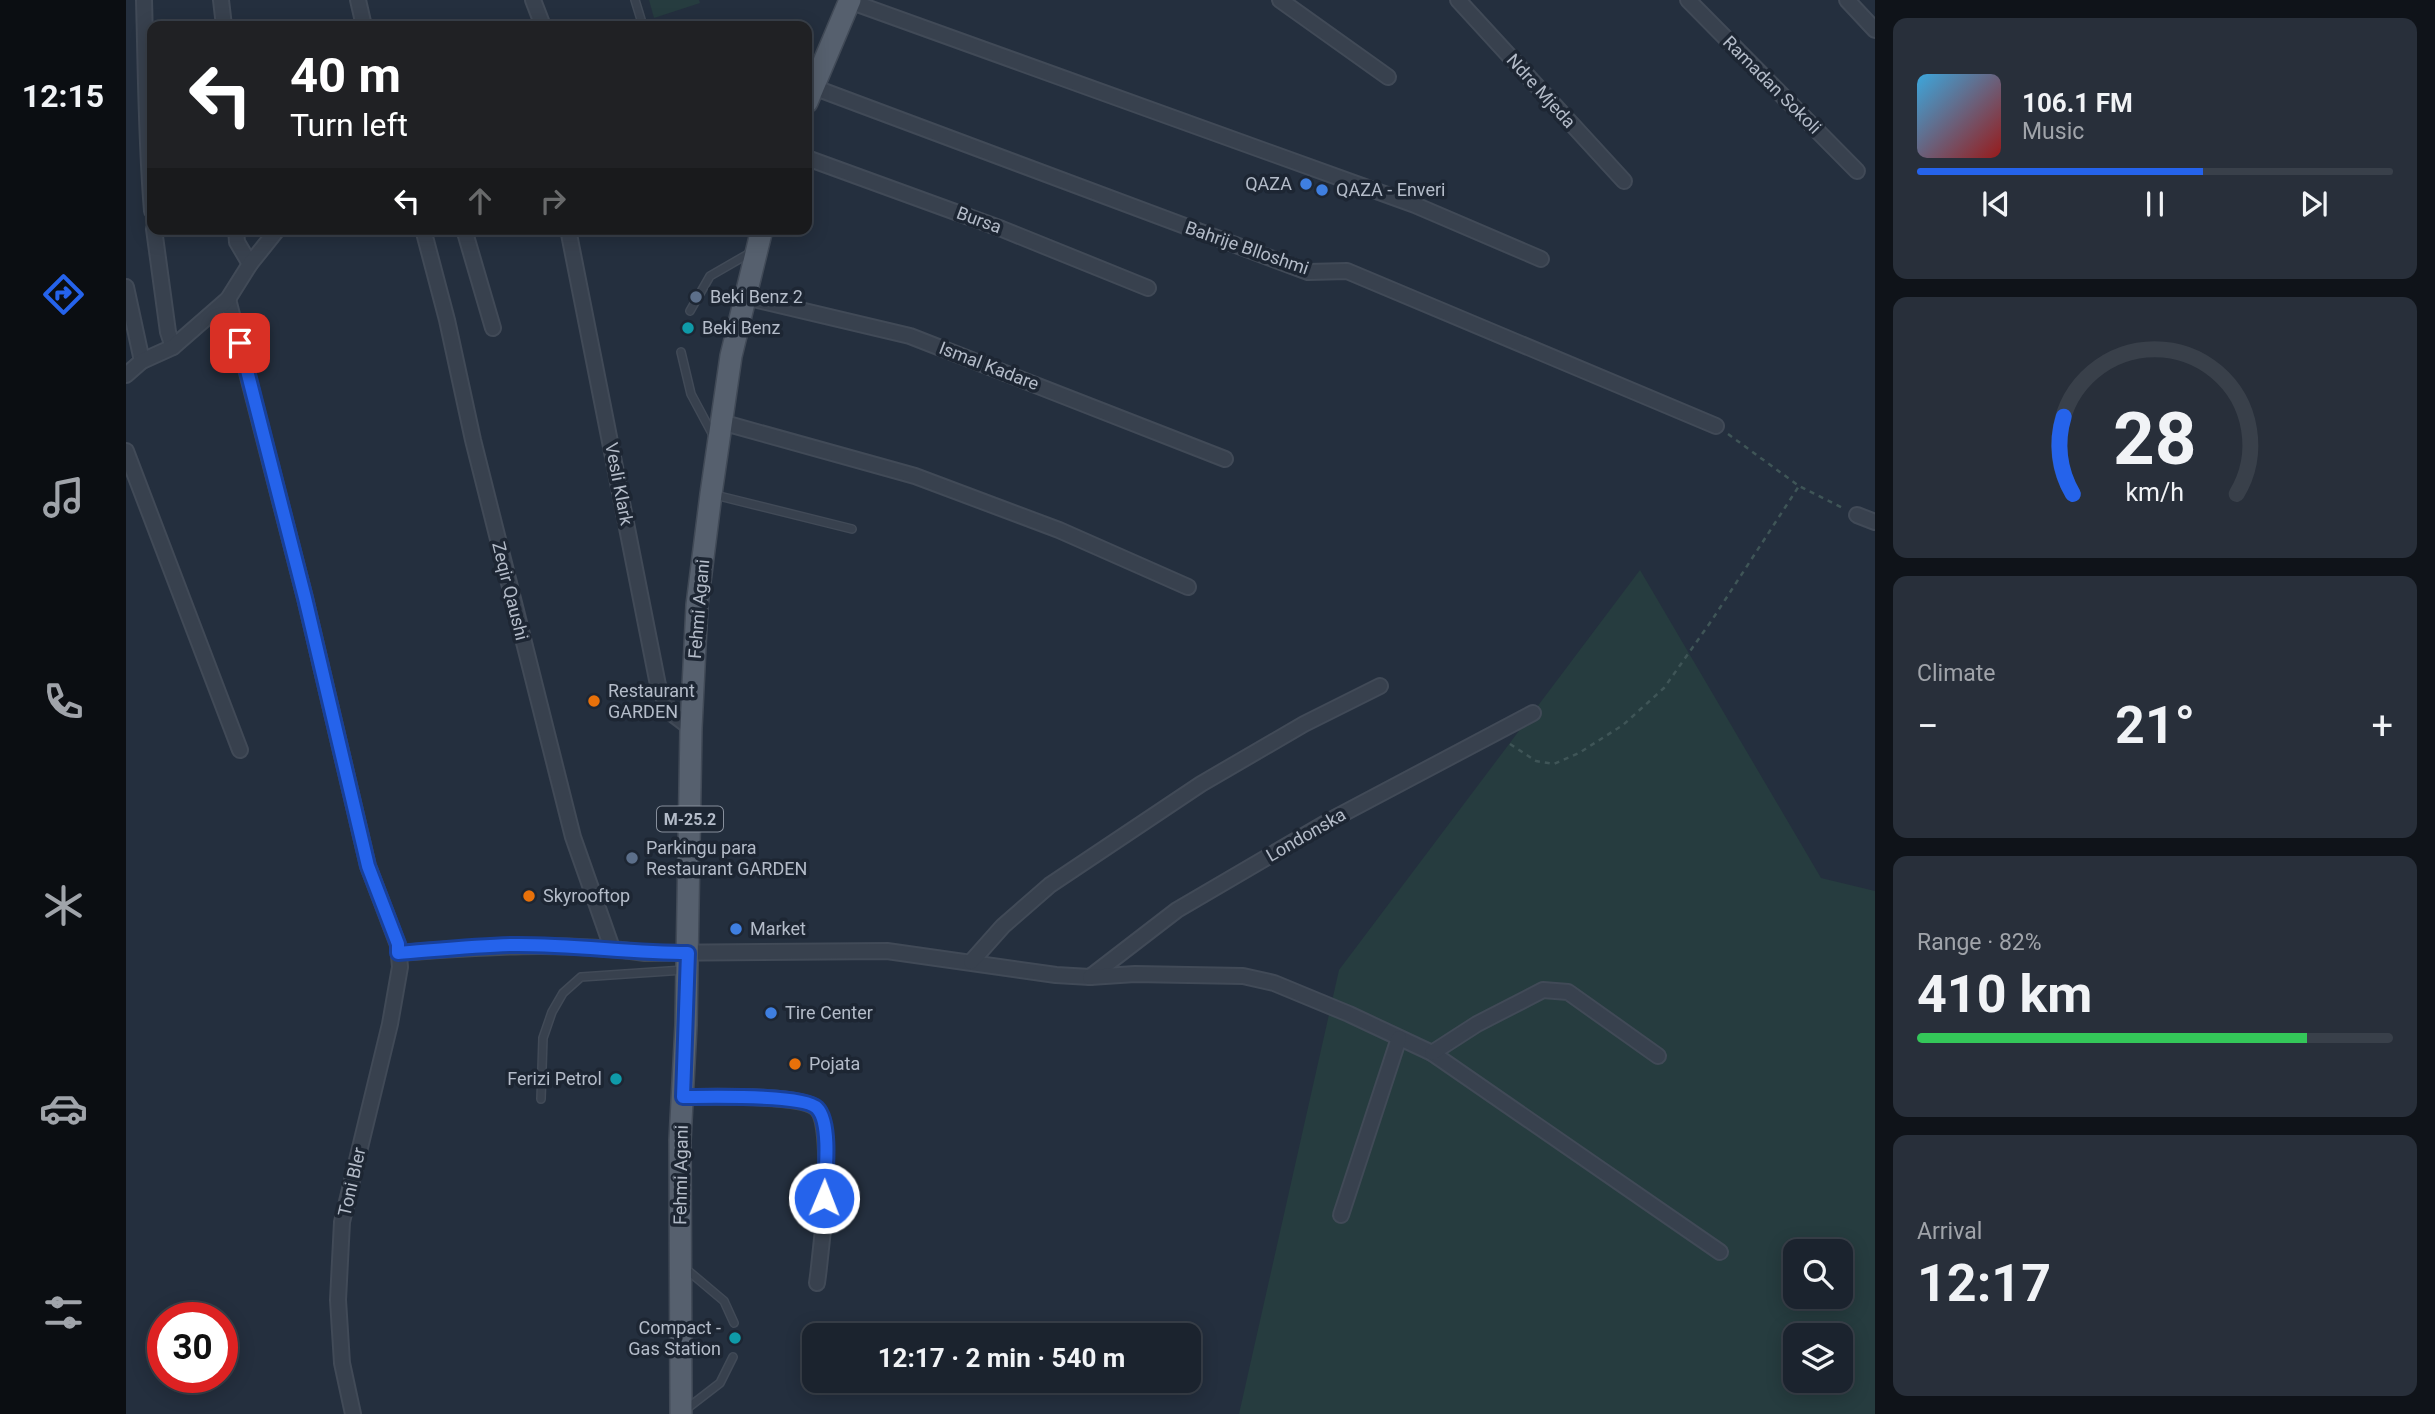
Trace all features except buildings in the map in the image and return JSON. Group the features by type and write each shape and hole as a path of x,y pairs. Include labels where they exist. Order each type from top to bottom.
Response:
{"main road":[{"path":"812,89 850,0"},
{"name":"Fehmi Agani","path":"681,1413 680,1140 688,961 691,728 697,606 732,356 760,239"}],"street":[{"path":"144,0 147,138"},
{"path":"221,0 224,21"},
{"path":"358,0 362,21"},
{"path":"533,0 541,21"},
{"path":"850,0 1415,205 1541,259"},
{"path":"1280,0 1388,78"},
{"name":"Ndre Mjeda","path":"1458,0 1624,181"},
{"name":"Ramadan Sokoli","path":"1688,0 1857,171"},
{"path":"1847,0 1875,30"},
{"name":"Bahrije Blloshmi","path":"812,95 1308,272 1347,271 1716,426"},
{"name":"Bursa","path":"812,160 1002,229 1148,288"},
{"path":"155,235 168,332 173,348"},
{"path":"236,235 237,242 250,264"},
{"path":"126,375 142,361 173,348 228,299 250,264 273,235"},
{"name":"Zeqir Qaushi","path":"425,235 573,837 612,948"},
{"path":"466,235 493,328"},
{"name":"Vesli Klark","path":"569,235 659,685 670,712 691,728"},
{"path":"126,287 142,361"},
{"name":"Ismal Kadare","path":"745,297 910,336 1225,459"},
{"name":"Toni Bler","path":"228,299 305,598 368,866 398,944 400,967 390,1024 342,1222 338,1272 339,1313 342,1363 353,1414"},
{"path":"721,422 915,476 1059,530 1188,587"},
{"path":"126,451 240,750"},
{"path":"1857,515 1875,522"},
{"path":"971,962 1003,926 1050,885 1202,784 1304,724 1380,686"},
{"name":"Londonska","path":"1090,977 1177,910 1329,821 1533,713"},
{"path":"398,953 511,945 612,948 688,961 887,951 1056,975 1243,976 1274,983 1432,1054 1720,1252"},
{"path":"1432,1054 1477,1024 1543,990 1568,992 1658,1056"},
{"path":"1341,1216 1399,1038"},
{"path":"683,1097 776,1098 817,1108 824,1121 826,1143 824,1226 817,1283"}],"lane":[{"path":"635,0 641,21"},
{"path":"690,311 710,276 760,239"},
{"path":"681,352 691,394 718,443"},
{"path":"711,494 852,529"},
{"path":"541,1099 543,1038 563,993 581,977 688,961"},
{"path":"680,1264 724,1301 734,1323"},
{"path":"681,1413 720,1383 733,1357"}],"path":[{"path":"1716,426 1799,486 1857,515"},
{"path":"1494,733 1536,761 1554,764 1579,753 1623,725 1664,688 1712,620 1799,486"}],"green space":[{"path":"649,0 699,0 700,3 654,18"},
{"path":"1640,570 1821,878 1875,891 1875,1414 1239,1414 1339,970"}],"place":[{"name":"QAZA","path":"1306,184"},
{"name":"QAZA - Enveri","path":"1322,190"},
{"name":"Beki Benz 2","path":"696,297"},
{"name":"Beki Benz","path":"688,328"},
{"name":"Restaurant GARDEN","path":"594,701"},
{"name":"Parkingu para Restaurant GARDEN","path":"632,858"},
{"name":"Skyrooftop","path":"529,896"},
{"name":"Market","path":"736,929"},
{"name":"Tire Center","path":"771,1013"},
{"name":"Pojata","path":"795,1064"},
{"name":"Ferizi Petrol","path":"616,1079"},
{"name":"Compact - Gas Station","path":"735,1338"}],"route":[{"path":"240,343 305,598 368,866 398,944 398,953 511,945 688,953 683,1097 776,1098 817,1108 824,1121 826,1143 824,1198"}]}
